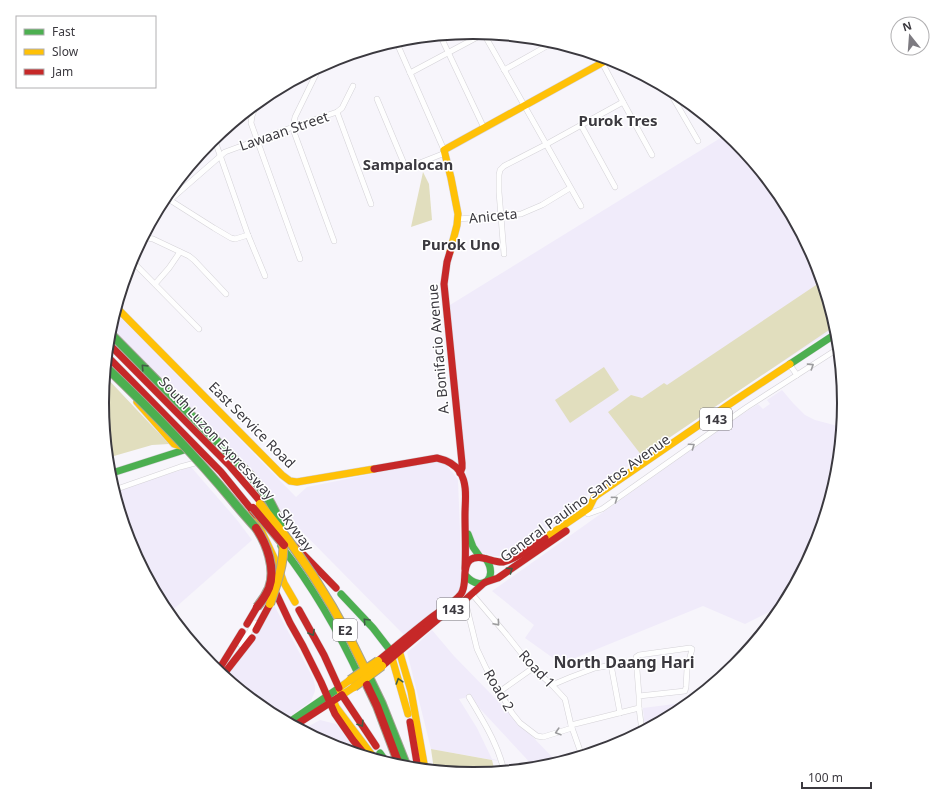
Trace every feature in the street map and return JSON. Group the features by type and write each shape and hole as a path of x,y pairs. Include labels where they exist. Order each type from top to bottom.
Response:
{"main road":[{"path":"444,152 599,62"},
{"name":"A. Bonifacio Avenue","path":"444,152 458,208 458,220 447,262 444,284 462,463 460,473"},
{"name":"East Service Road","path":"120,312 277,470 290,481 297,482 437,458 447,460 454,465 460,473"},
{"name":"General Paulino Santos Avenue","path":"483,558 496,562 503,562 523,553 589,508 595,496 831,337"},
{"path":"115,338 251,476 272,504 282,529 284,550 279,578 270,604 256,630"},
{"name":"General Paulino Santos Avenue","path":"398,648 465,600 485,582 498,578 588,514 601,499 704,427 795,371 832,343"},
{"name":"South Luzon Expressway","path":"113,349 228,465 261,502 306,559 361,650 386,703 407,761"},
{"name":"Skyway","path":"113,349 227,466 260,504 292,545 323,592 358,653 382,704 404,760"},
{"name":"South Luzon Expressway","path":"112,360 221,472 296,565 317,596 351,657 374,708 393,758"},
{"name":"Skyway","path":"112,360 222,471 298,564 322,600 352,656 377,706 397,759"},
{"path":"110,373 151,411 212,475 246,516 263,541 270,562 270,585 267,594 247,624"},
{"path":"110,374 174,444 182,448 225,496 257,535 266,554 273,585 290,623 330,699 336,708 377,753"},
{"path":"116,472 182,448"},
{"path":"460,473 464,487 466,572"},
{"path":"252,510 278,566 284,583 294,602"},
{"path":"465,526 475,552 489,562 491,566 491,575 485,582"},
{"path":"296,547 383,640 391,654 409,718 417,763"},
{"path":"466,572 467,563 470,560 474,558 483,558"},
{"name":"General Paulino Santos Avenue","path":"330,699 380,664 460,595 466,584 466,572"},
{"name":"143","path":"466,572 472,582 476,584 485,582"},
{"path":"299,610 324,655 341,691 377,753"},
{"path":"223,667 242,632"},
{"path":"224,668 252,638"},
{"path":"303,646 314,661 335,714 361,749"},
{"path":"398,648 410,691 424,764"},
{"path":"309,709 319,695 321,682"},
{"path":"294,719 309,709 330,699"},
{"path":"299,722 330,699"}],"street":[{"path":"410,73 475,39"},
{"path":"488,40 545,145 581,206"},
{"path":"443,41 484,128"},
{"path":"504,70 546,46"},
{"path":"377,99 405,166 412,166 444,152 399,47"},
{"path":"605,64 623,102 652,155"},
{"path":"315,75 295,117 293,127 334,241"},
{"name":"Lawaan Street","path":"172,198 225,152 338,112 342,108 354,86"},
{"path":"674,99 698,141"},
{"path":"504,254 499,192 500,170 504,166 623,102"},
{"path":"253,112 251,123 300,259"},
{"path":"338,112 371,204"},
{"path":"581,125 615,187"},
{"path":"217,145 248,235 265,276"},
{"name":"Aniceta","path":"458,220 516,215 527,212 570,188"},
{"path":"170,200 232,238 235,239 248,235"},
{"path":"149,238 189,256 226,294"},
{"path":"155,284 180,252"},
{"path":"136,265 199,328"},
{"path":"795,371 833,351"},
{"path":"119,488 195,463"},
{"path":"223,667 258,613 273,585"},
{"name":"Road 1","path":"472,594 533,668 565,699 571,726 580,751"},
{"name":"Road 2","path":"465,600 477,649 499,692 520,723 537,736 543,736 571,726"},
{"path":"552,685 584,672 636,658 639,655 690,648 692,649 687,669 685,691 640,696"},
{"path":"636,658 641,725"},
{"path":"611,665 620,713"},
{"path":"499,692 533,668"},
{"path":"469,698 492,737 503,766"},
{"path":"571,726 639,708"}],"shaded area":[{"path":"721,137 747,163 762,181 788,221 818,286 830,332 754,380 589,493 584,499 584,505 560,523 551,527 512,554 493,556 483,553 477,549 470,533 466,467 450,305"},
{"path":"423,172 429,184 432,220 411,227"},
{"path":"817,284 830,330 642,456 608,412 631,395 642,398 664,383 667,385"},
{"path":"119,316 296,497 307,487 436,461 445,464 458,480 461,589 419,622 405,636 114,341"},
{"path":"604,367 619,390 570,423 555,400"},
{"path":"110,381 169,444 152,445 113,456 109,403"},
{"path":"782,390 805,415 815,420 836,426 830,474 818,520 799,564 772,610 745,624 703,606 560,663 525,638 534,625 492,591 730,422 758,404 763,409 770,404 767,400"},
{"path":"191,467 237,520 252,540 173,609 158,585 137,542 128,520 119,489"},
{"path":"274,605 313,678 315,686 315,691 311,701 289,717 251,692 228,672 254,639"},
{"path":"432,630 454,656 553,758 530,762 469,697 459,699 477,728 492,759 515,764 431,749 407,652"},
{"path":"679,703 644,724 643,708"},
{"path":"320,720 336,724 353,747 334,739 308,727"},
{"path":"431,749 492,760 494,766 473,767 433,765"}],"traffic: fast":[{"path":"790,364 831,337"},
{"path":"115,338 251,476 274,509 282,532"},
{"path":"111,372 187,448 256,528"},
{"path":"116,472 184,450"},
{"path":"468,534 473,547 480,557"},
{"path":"281,546 326,612 345,646 362,682"},
{"path":"466,576 472,581 478,583 487,581 491,572 490,566 486,559"},
{"path":"341,594 373,628 390,650"},
{"path":"367,673 382,704 404,760"},
{"path":"293,719 339,688"}],"traffic: slow":[{"path":"450,252 457,225 458,214 444,150 602,63"},
{"path":"120,312 282,475 290,481 297,482 374,469"},
{"path":"545,538 589,508 597,495 790,364"},
{"path":"137,402 174,444 180,446"},
{"path":"260,504 303,560 323,591 342,623 367,673"},
{"path":"252,511 278,566 284,583 295,602"},
{"path":"270,604 283,559 282,532"},
{"path":"398,647 411,691 424,764"},
{"path":"392,658 408,714"},
{"path":"350,680 378,661"},
{"path":"354,687 382,666"},
{"path":"350,680 339,688 342,695 354,687"},
{"path":"334,702 336,707 370,752"}],"traffic: jam":[{"path":"450,252 444,284 462,463 460,473"},
{"path":"113,348 229,465 266,508"},
{"path":"112,361 221,472 256,515"},
{"path":"374,469 437,458 450,463 458,469 463,477 466,493 465,568"},
{"path":"253,508 284,545"},
{"path":"256,528 264,541 271,565 271,581 269,588 257,607"},
{"path":"486,582 498,578 566,531"},
{"path":"378,661 425,622 452,603 461,594 464,585 467,563 470,560 474,558 482,558 503,562 519,555 545,538"},
{"path":"296,547 336,588"},
{"path":"382,666 484,583"},
{"path":"274,589 321,682 335,714 361,749"},
{"path":"256,630 270,604"},
{"path":"247,624 257,607"},
{"path":"299,610 324,655 339,688"},
{"path":"221,665 242,632"},
{"path":"227,671 252,638"},
{"path":"367,685 377,706 397,759"},
{"path":"299,722 342,695"},
{"path":"342,695 376,746"},
{"path":"410,722 417,763"}],"district":[{"name":"Purok Tres","path":"618,121"},
{"name":"Sampalocan","path":"408,165"},
{"name":"Purok Uno","path":"461,245"},
{"name":"North Daang Hari","path":"624,662"}]}
